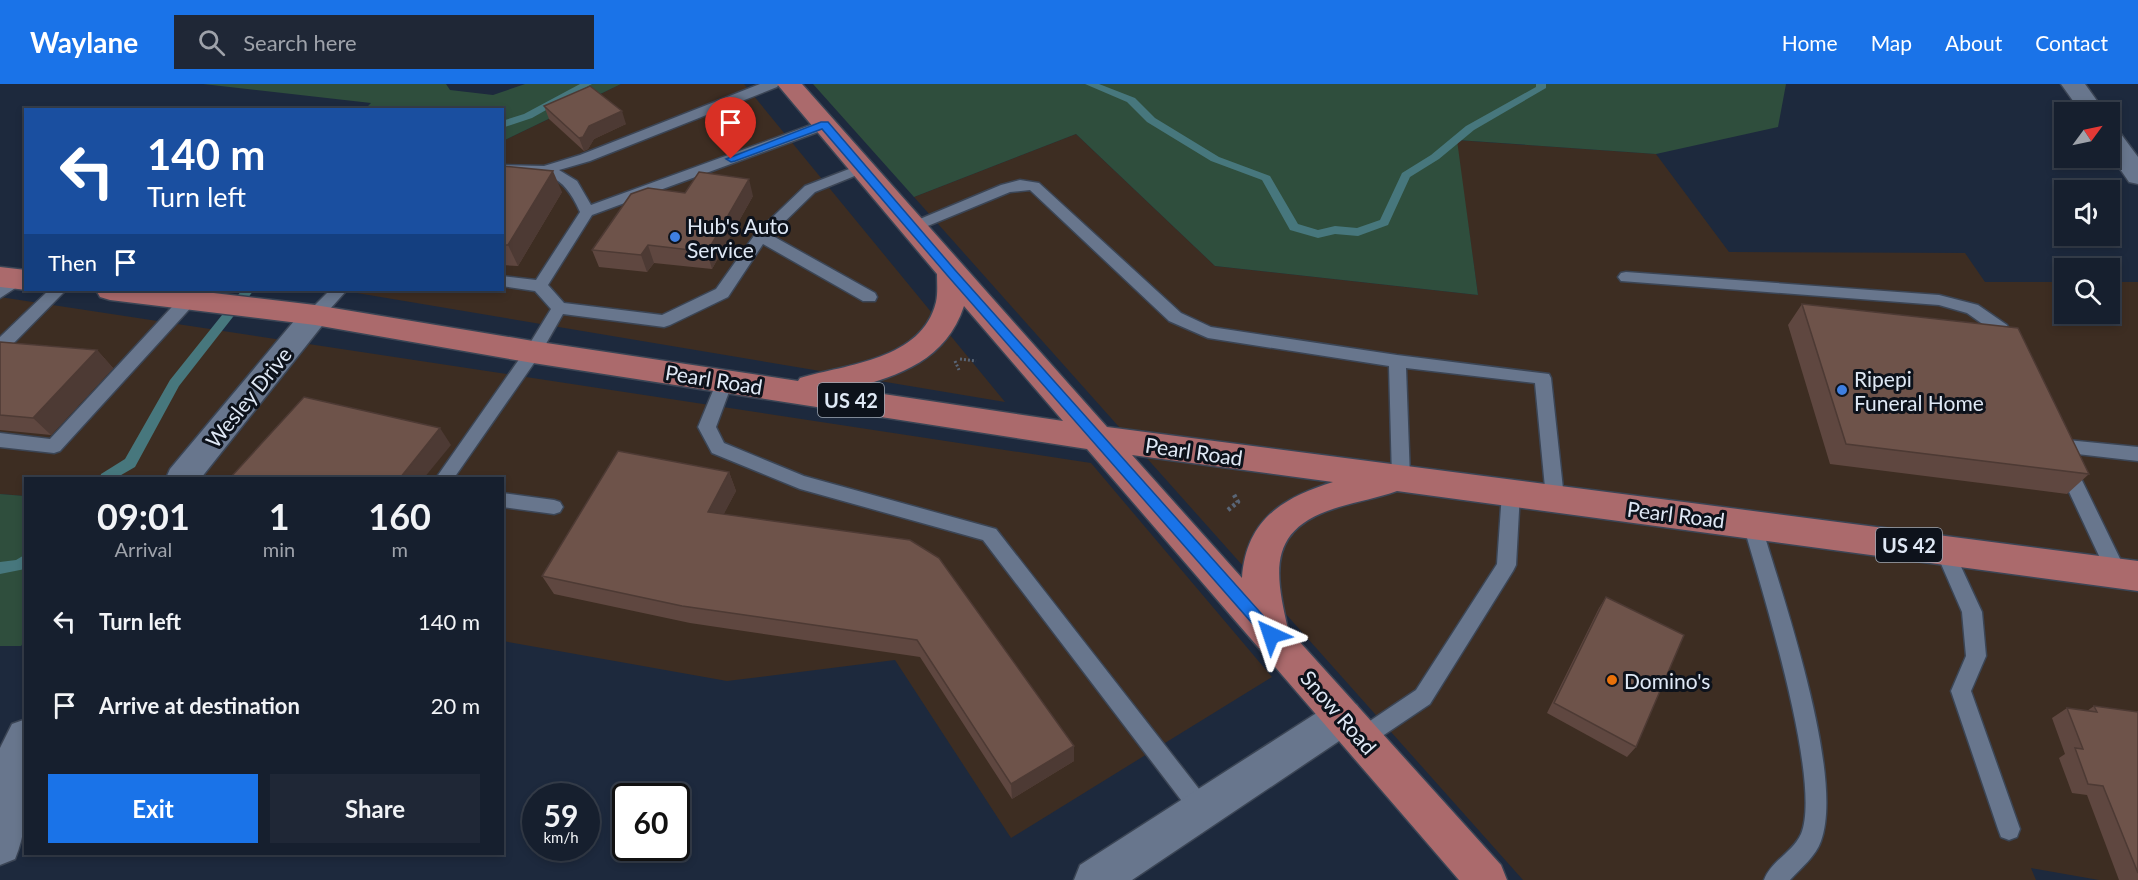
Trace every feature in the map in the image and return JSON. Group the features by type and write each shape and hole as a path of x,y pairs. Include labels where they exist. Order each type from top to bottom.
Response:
{"main road":[{"name":"Snow Road","path":"789,84 1096,438 1486,880"},
{"path":"789,391 857,377 885,368 905,358 926,343 940,325 951,302 951,272"},
{"name":"Pearl Road","path":"119,291 315,315 533,352 1096,438 2128,574"},
{"path":"1271,635 1260,577 1266,541 1285,518 1314,500 1401,478"}],"street":[{"path":"2073,84 2086,102"},
{"path":"2120,151 2138,176"},
{"name":"Wesley Drive","path":"183,477 315,315"},
{"path":"1095,880 1203,810 1353,727"},
{"path":"0,845 16,756 24,741"}],"lane":[{"path":"504,169 545,170 585,158 772,84"},
{"path":"540,286 587,212 824,125"},
{"path":"504,281 540,286 559,308 664,321 722,293 761,236 810,189 862,168"},
{"path":"545,170 567,178 578,191 587,212"},
{"path":"913,227 1006,188 1020,185 1034,186 1175,317 1208,332 1396,362 1543,378 1555,498"},
{"path":"761,236 869,297"},
{"path":"1626,277 1939,300 1972,309 2001,329 2016,361"},
{"path":"0,347 57,291"},
{"path":"315,315 338,291"},
{"path":"0,440 54,446 198,300"},
{"path":"446,477 533,352 559,308"},
{"path":"1396,362 1401,478"},
{"path":"725,381 707,427 718,448 800,483 988,534 1203,810"},
{"path":"2128,574 2055,441 2138,454"},
{"path":"1353,727 1423,698 1506,565 1511,493"},
{"path":"504,500 554,507"},
{"path":"1752,524 1812,754 1818,800 1812,838 1775,880"},
{"path":"1944,550 1972,612 1976,656 1961,691 2009,829"}],"path":[{"path":"954,357 976,362"},
{"path":"1228,485 1238,502 1228,510"}],"shaded area":[{"path":"621,84 744,84 1005,402 345,291 504,291 504,141"},
{"path":"1076,134 1215,266 1478,295 1456,140 1656,154 1729,252 1965,253 1985,282 2054,282 2054,324 2120,324 2120,282 2138,282 2138,880 2099,880 2031,868 2036,880 1523,880 914,197"},
{"path":"0,297 1091,463 1272,677 1011,838 895,660 727,681 504,641 504,477 24,477 24,496 0,494"}],"green space":[{"path":"203,84 446,84 450,90 493,95 525,84 621,84 504,141 504,108 366,108 371,103"},
{"path":"813,84 1786,84 1778,127 1656,154 1457,140 1478,295 1215,266 1076,134 914,197"},
{"path":"0,494 24,496 24,642 21,646 0,646"}],"building":[{"path":"590,86 622,111 589,126 583,137 579,138 544,106"},
{"path":"504,166 553,171 508,245 504,245"},
{"name":"Hub's Auto Service","path":"699,172 749,179 707,252 648,245 641,255 592,250 631,194 648,188 685,193"},
{"path":"1802,304 2018,328 2089,474 1846,444"},
{"path":"0,342 97,350 33,418 0,415"},
{"path":"304,397 440,428 401,477 231,477"},
{"path":"618,451 729,472 708,512 910,540 939,558 1074,746 1011,784 917,640 682,606 542,576"},
{"name":"Domino's","path":"1606,597 1684,635 1636,747 1554,703"},
{"path":"2094,706 2138,712 2138,873 2103,786 2088,784 2075,748 2083,749 2067,708 2097,712"}],"waterway":[{"path":"504,124 528,116 587,84"},
{"path":"1090,84 1131,100 1151,120 1215,159 1266,178 1294,227 1318,234 1335,230 1358,232 1384,222 1406,175 1435,157 1470,128 1541,88 1541,84"},
{"path":"108,477 130,463 174,383 247,291"},
{"path":"0,568 20,565 24,562"}],"place":[{"name":"Hub's Auto Service","path":"675,237"},
{"name":"Ripepi Funeral Home","path":"1842,390"},
{"name":"Domino's","path":"1612,680"}],"route":[{"path":"731,159 824,125 1271,635"}]}
